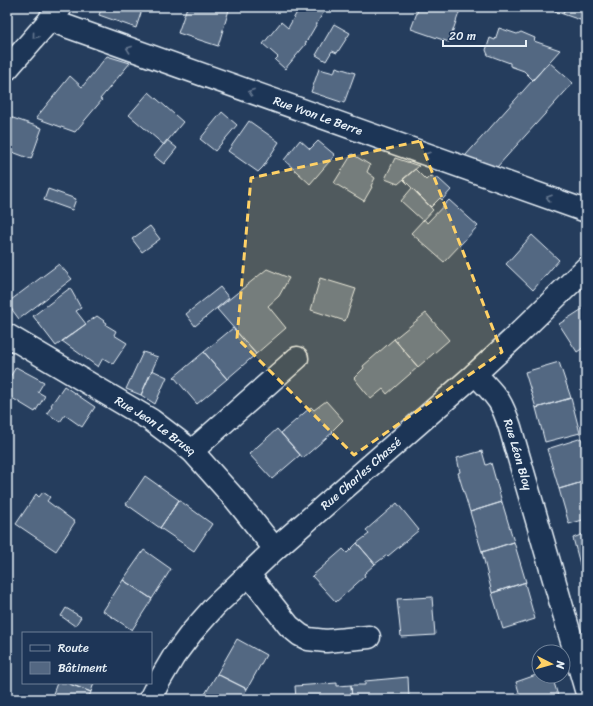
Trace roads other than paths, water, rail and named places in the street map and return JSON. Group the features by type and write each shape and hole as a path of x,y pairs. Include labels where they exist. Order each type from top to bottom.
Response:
{"street":[{"path":"7,69 56,12"},
{"name":"Rue Yvon Le Berre","path":"56,12 63,26 586,211"},
{"path":"475,374 586,268"},
{"name":"Rue Jean Le Brusq","path":"7,335 144,416 192,451 235,499 276,549"},
{"path":"192,451 296,358"},
{"name":"Rue Charles Chassé","path":"150,699 174,656 192,632 215,606 276,549 475,374"},
{"name":"Rue Léon Bloy","path":"475,374 499,401 510,427 586,690"},
{"path":"248,575 289,626 300,636 308,639 326,641 369,637"}]}
